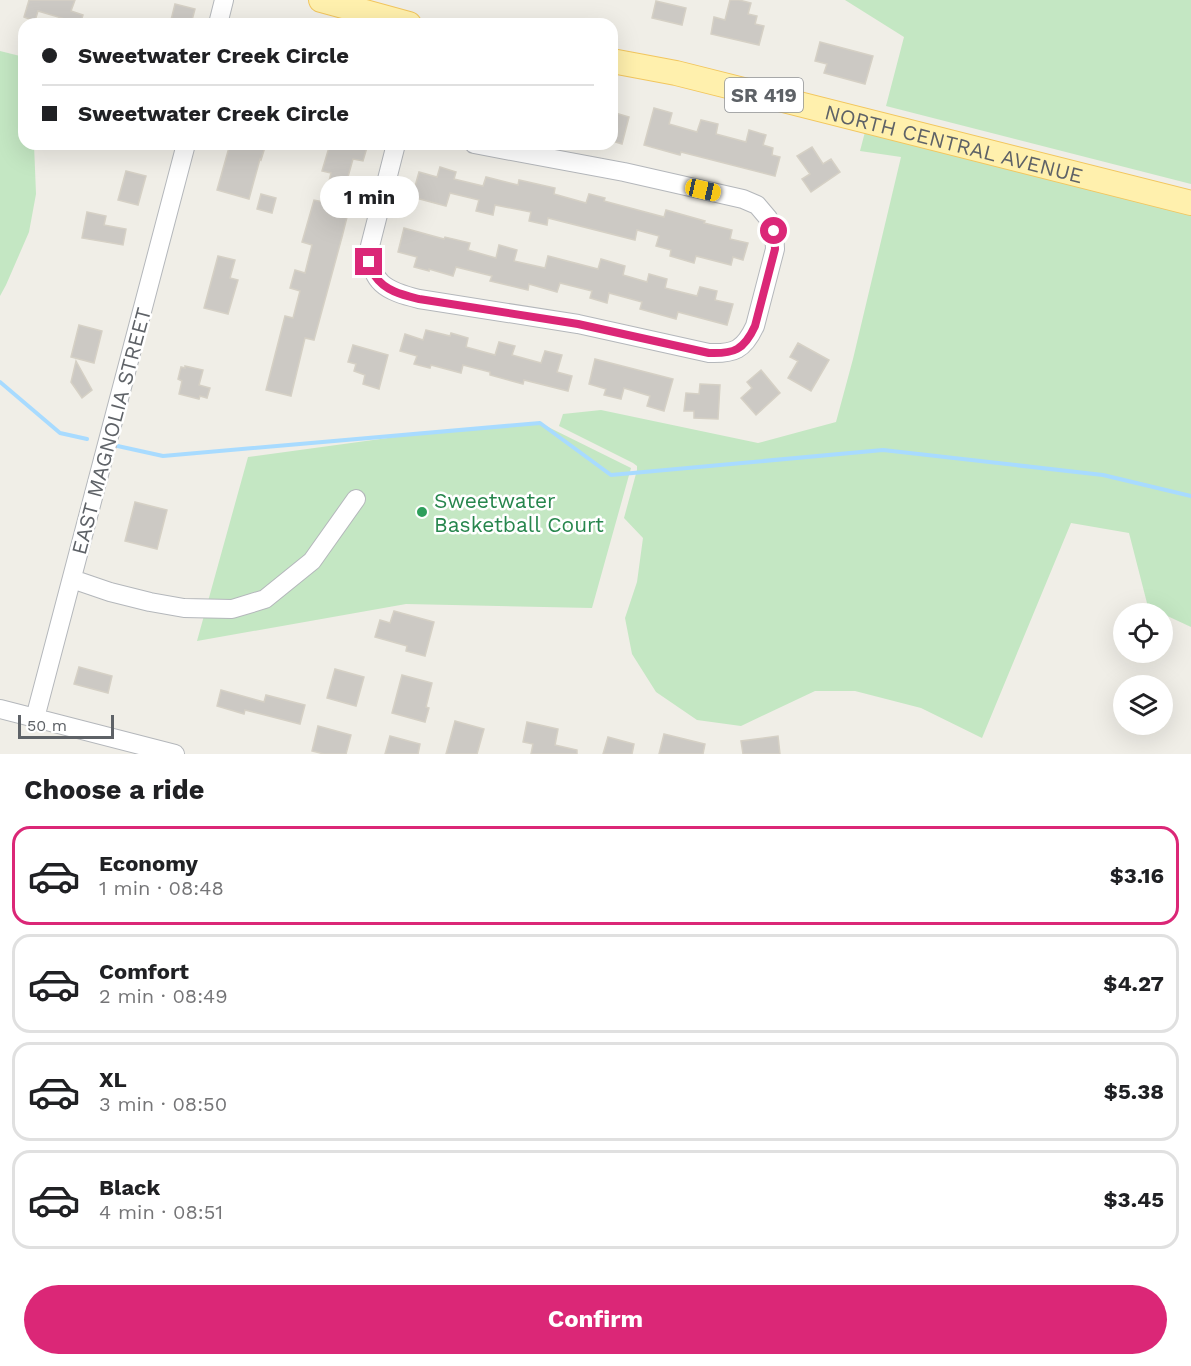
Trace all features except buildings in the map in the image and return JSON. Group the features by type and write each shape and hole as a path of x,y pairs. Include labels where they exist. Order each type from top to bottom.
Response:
{"main road":[{"path":"321,0 387,18"},
{"name":"NORTH CENTRAL AVENUE","path":"618,62 676,73 1191,203"}],"street":[{"path":"220,18 224,0"},
{"name":"EAST MAGNOLIA STREET","path":"35,718 184,150"},
{"path":"394,150 370,246 369,262 375,276 386,287 400,295 578,324 709,353 724,354 738,350 750,338 775,249 774,231 768,218 757,205 624,172 506,150"},
{"path":"72,579 150,602 184,608 232,609 265,599 312,561 356,499"},
{"path":"0,709 175,754"}],"green space":[{"path":"845,0 1191,0 1191,184 886,106 904,37"},
{"path":"0,51 18,56 18,150 34,150 36,194 29,232 0,296"},
{"path":"866,128 1191,210 1191,627 1173,619 1173,603 1147,603 1129,533 1071,523 982,738 921,708 855,691 815,691 741,726 697,720 656,692 632,654 625,618 637,582 643,538 624,518 637,466 559,426 563,414 601,410 758,443 836,422 901,157 860,151"},
{"path":"540,423 631,468 592,608 406,604 197,641 248,457 417,434"}],"waterway":[{"path":"0,382 60,433 87,439"},
{"path":"113,445 163,456 540,423 611,475 883,450 1103,475 1191,496"}],"place":[{"name":"Sweetwater Basketball Court","path":"422,512"}],"route":[{"path":"369,262 375,276 386,287 400,295 578,324 709,353 724,354 738,350 750,338 755,326 775,249 774,231"}]}
